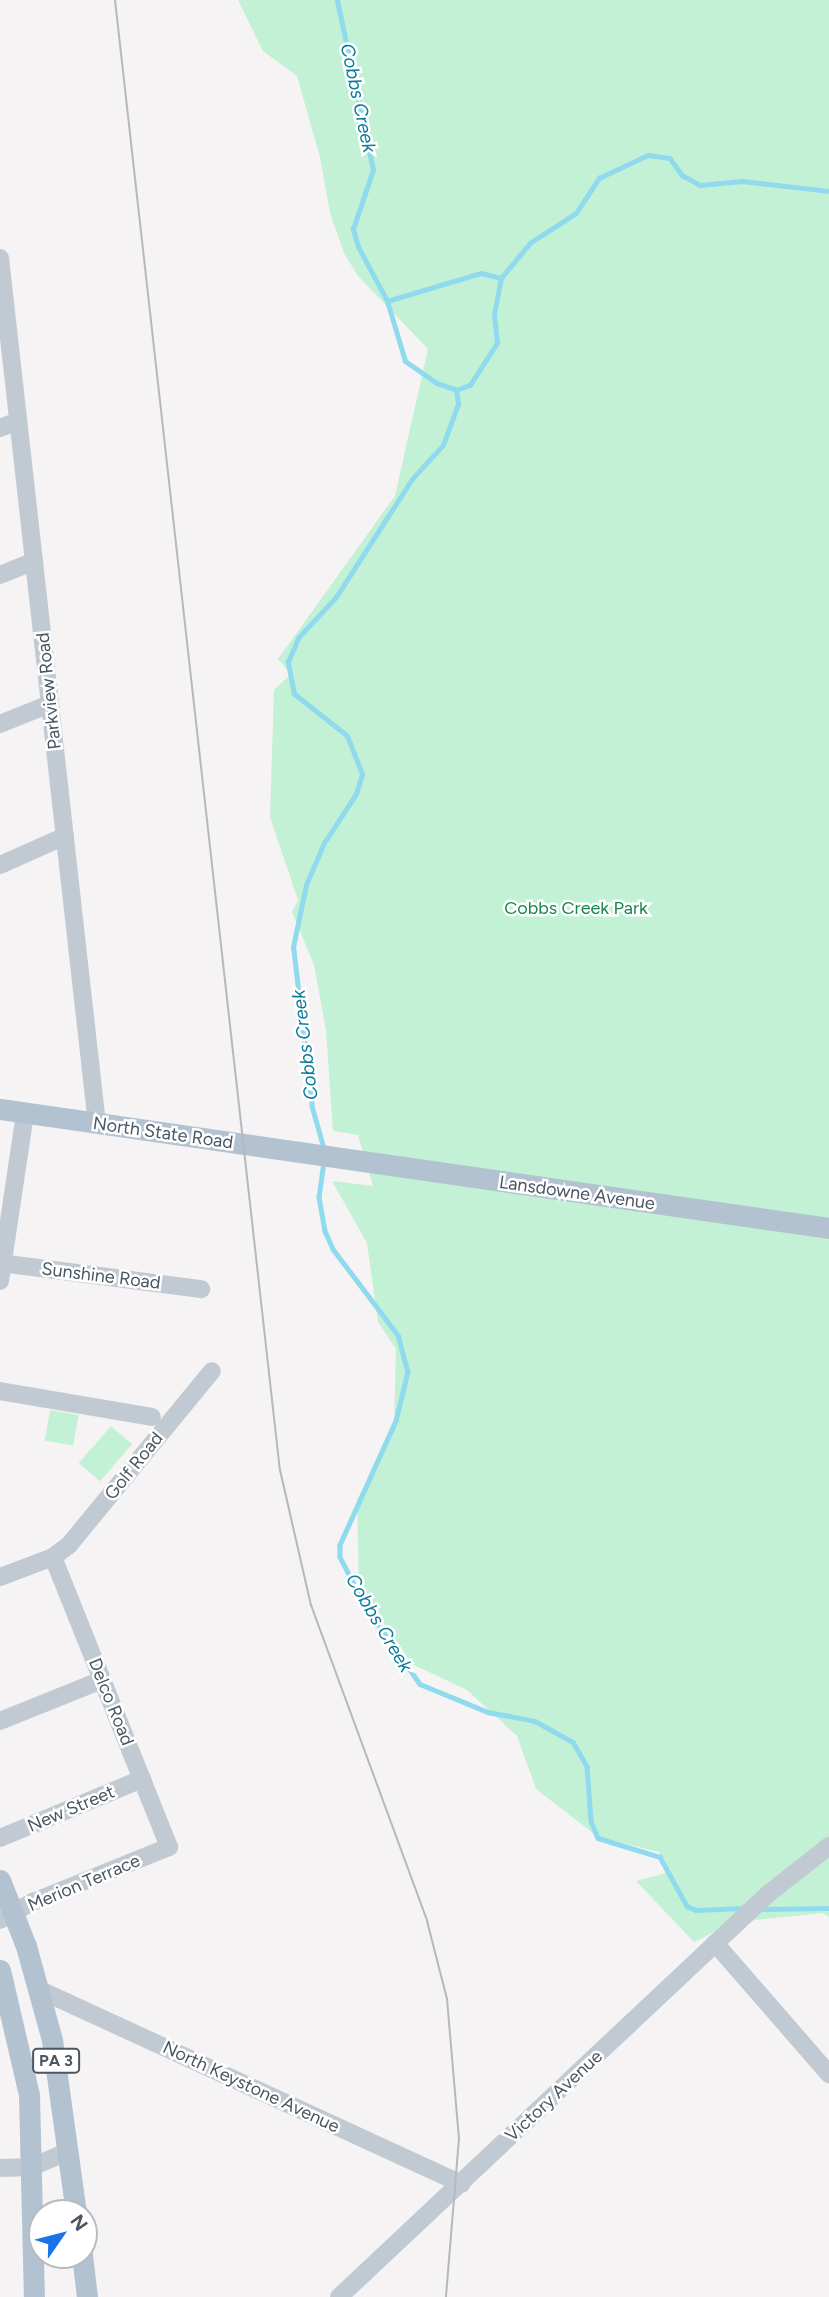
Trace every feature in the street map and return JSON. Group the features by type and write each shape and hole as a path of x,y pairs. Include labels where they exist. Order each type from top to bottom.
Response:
{"main road":[{"name":"North State Road","path":"0,1109 335,1157"},
{"name":"Lansdowne Avenue","path":"335,1157 829,1228"},
{"name":"PA 3","path":"0,1880 7,1917 40,1990 57,2064 74,2199"},
{"name":"PA 3","path":"0,1970 26,2071 32,2167 34,2297"},
{"path":"84,2269 87,2297"}],"street":[{"name":"Parkview Road","path":"0,258 97,1124"},
{"path":"0,428 18,421"},
{"path":"0,575 34,561"},
{"path":"0,724 50,704"},
{"path":"0,865 65,836"},
{"path":"1,1269 24,1113"},
{"name":"Sunshine Road","path":"1,1269 201,1289"},
{"name":"Golf Road","path":"53,1557 69,1545 212,1371"},
{"name":"Golf Road","path":"0,1391 152,1417"},
{"path":"0,1577 53,1557"},
{"name":"Delco Road","path":"53,1557 169,1847"},
{"path":"0,1721 102,1680"},
{"name":"New Street","path":"0,1838 142,1779"},
{"name":"Victory Avenue","path":"339,2297 721,1937 768,1894 829,1846"},
{"name":"Merion Terrace","path":"7,1917 33,1902 169,1847"},
{"path":"721,1937 829,2074"},
{"name":"North Keystone Avenue","path":"40,1990 442,2175 456,2189"},
{"path":"0,2168 32,2167 69,2151"}],"green space":[{"name":"Cobbs Creek Park","path":"238,0 829,0 829,1917 823,1913 734,1922 694,1942 636,1881 666,1873 659,1852 598,1837 536,1789 517,1736 467,1690 412,1664 359,1586 357,1500 394,1430 396,1349 378,1322 367,1243 332,1181 373,1186 358,1135 333,1131 326,1030 314,965 292,912 298,900 270,817 274,690 291,674 278,659 395,496 428,349 358,276 344,253 330,213 320,157 297,76 263,51"},
{"path":"50,1410 79,1415 73,1446 45,1441"},
{"path":"111,1426 132,1444 100,1481 79,1463"}],"waterway":[{"name":"Cobbs Creek","path":"324,1150 312,1108 293,947 306,885 324,843 356,794 362,774 347,736 294,694 288,662 298,638 336,597 412,479 443,445 458,404 456,390 436,383 405,361 387,301 358,247 353,229 373,170 337,0"},
{"path":"456,390 470,385 497,343 494,314 501,278 530,243 576,213 599,178 648,155 670,158 682,175 700,185 742,181 829,191"},
{"path":"387,301 481,273 501,278"},
{"name":"Cobbs Creek","path":"324,1162 319,1197 325,1231 333,1249 398,1335 408,1372 396,1421 340,1545 340,1557 366,1607 420,1684 488,1712 535,1721 573,1742 587,1766 591,1821 598,1838 660,1857 687,1906 696,1910 744,1908"},
{"name":"Cobbs Creek","path":"760,1909 829,1908"}],"tram line":[{"path":"115,0 280,1470 311,1605 427,1921 447,1999 459,2138 446,2297"}]}
